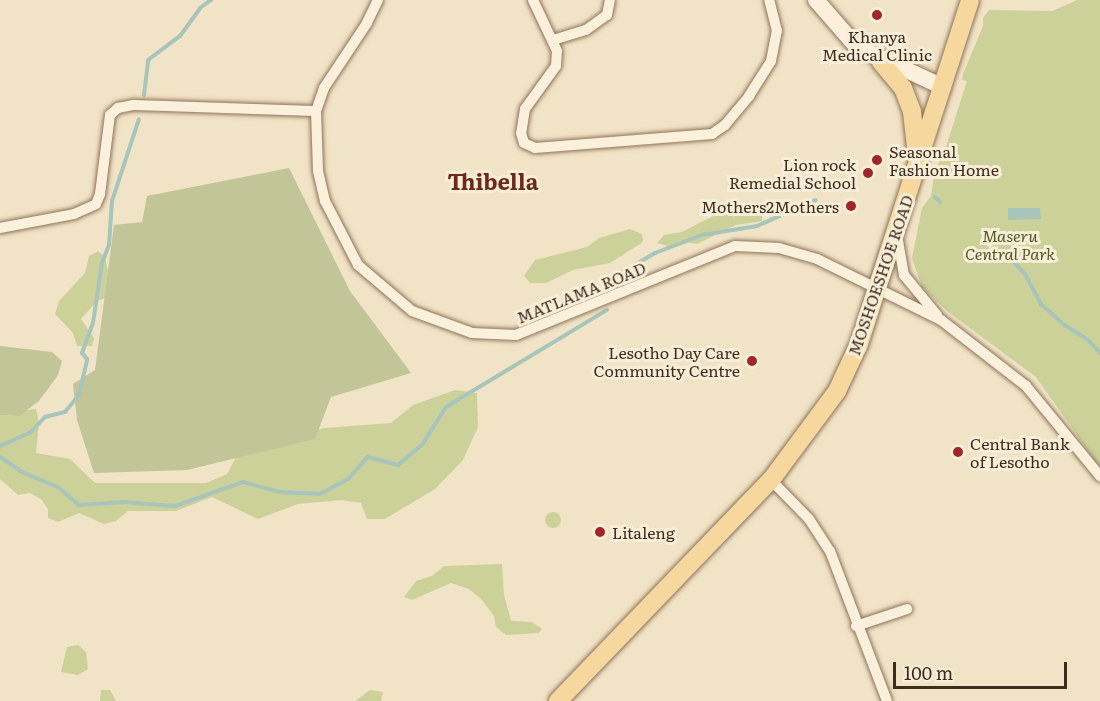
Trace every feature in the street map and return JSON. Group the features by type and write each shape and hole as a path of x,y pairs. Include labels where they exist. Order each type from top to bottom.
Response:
{"main road":[{"path":"816,0 857,47 882,62 943,87"},
{"name":"MOSHOESHOE ROAD","path":"558,701 771,480 837,391 859,344 970,0"},
{"path":"882,62 903,88 912,112 918,164"}],"street":[{"name":"MATLAMA ROAD","path":"378,0 367,23 324,88 316,111 318,171 325,201 358,265 412,311 472,333 516,334 735,246 762,245 817,259 941,320"},
{"path":"533,0 557,51 556,66 525,109 521,133 524,143 535,148 712,134 725,125 749,96 771,61 777,31 769,0"},
{"path":"553,40 586,30 607,15 610,0"},
{"path":"0,228 74,214 96,204 100,194 110,115 118,108 134,105 316,111"},
{"path":"896,230 904,275 941,320 1026,386 1100,476"},
{"path":"771,480 809,519 830,551 846,589 856,626 887,701"},
{"path":"856,626 907,609"}],"green space":[{"name":"Maseru Central Park","path":"1077,0 1100,0 1100,468 1036,377 947,311 922,287 912,258 922,208 931,196 935,170 944,153 967,81 962,80 963,74 983,26 983,18 989,10 1053,11"},
{"path":"289,168 350,291 411,373 331,397 315,439 187,470 94,473 77,420 73,384 95,370 114,225 142,222 147,196"},
{"path":"723,211 756,214 762,216 762,221 736,225 697,244 680,241 672,247 657,243 664,235 682,232"},
{"path":"630,229 642,234 643,242 610,263 573,270 546,283 530,283 524,276 535,260 587,247 599,238"},
{"path":"98,251 105,257 108,271 105,298 97,301 81,319 94,338 92,346 77,346 73,333 55,314 59,301 85,273 89,256"},
{"path":"0,346 52,352 62,361 58,375 39,401 19,416 0,415"},
{"path":"455,390 477,393 478,427 463,460 435,489 385,519 367,519 361,503 341,500 298,504 258,519 212,497 176,511 128,511 116,521 104,524 79,513 58,522 48,518 48,509 41,499 30,493 18,495 0,479 0,415 16,416 27,410 36,409 39,423 36,453 70,459 95,483 206,483 227,474 242,446 325,428 391,423 413,405"},
{"path":"553,512 559,514 561,520 559,526 553,528 547,526 545,520 547,514"},
{"path":"502,564 504,595 511,621 532,622 542,629 539,633 506,635 496,627 494,616 482,600 469,589 451,583 412,600 404,597 416,581 432,576 444,566"},
{"path":"78,645 86,652 88,669 78,675 61,672 67,647"},
{"path":"101,690 110,690 116,701 100,701"},
{"path":"370,690 383,692 381,701 355,701"}],"water":[{"path":"1008,208 1040,208 1041,219 1008,220"}],"waterway":[{"path":"144,95 148,60 180,36 200,8 211,0"},
{"path":"0,446 31,432 45,417 65,412 79,395 87,359 82,353 93,323 102,263 109,245 112,201 139,119"},
{"path":"935,197 940,202"},
{"path":"611,279 655,253 702,235 757,226 816,200"},
{"path":"1009,257 1025,274 1041,304 1063,324 1087,339 1100,353"},
{"path":"0,457 22,472 58,487 79,505 124,502 175,506 243,482 280,492 320,494 348,479 368,457 398,465 422,445 446,407 607,310"}],"place":[{"name":"Khanya Medical Clinic","path":"877,15"},
{"name":"Seasonal Fashion Home","path":"877,160"},
{"name":"Lion rock Remedial School","path":"868,173"},
{"name":"Mothers2Mothers","path":"851,206"},
{"name":"Lesotho Day Care Community Centre","path":"752,361"},
{"name":"Central Bank of Lesotho","path":"958,452"},
{"name":"Litaleng","path":"600,532"}],"district":[{"name":"Thibella","path":"493,181"}]}
